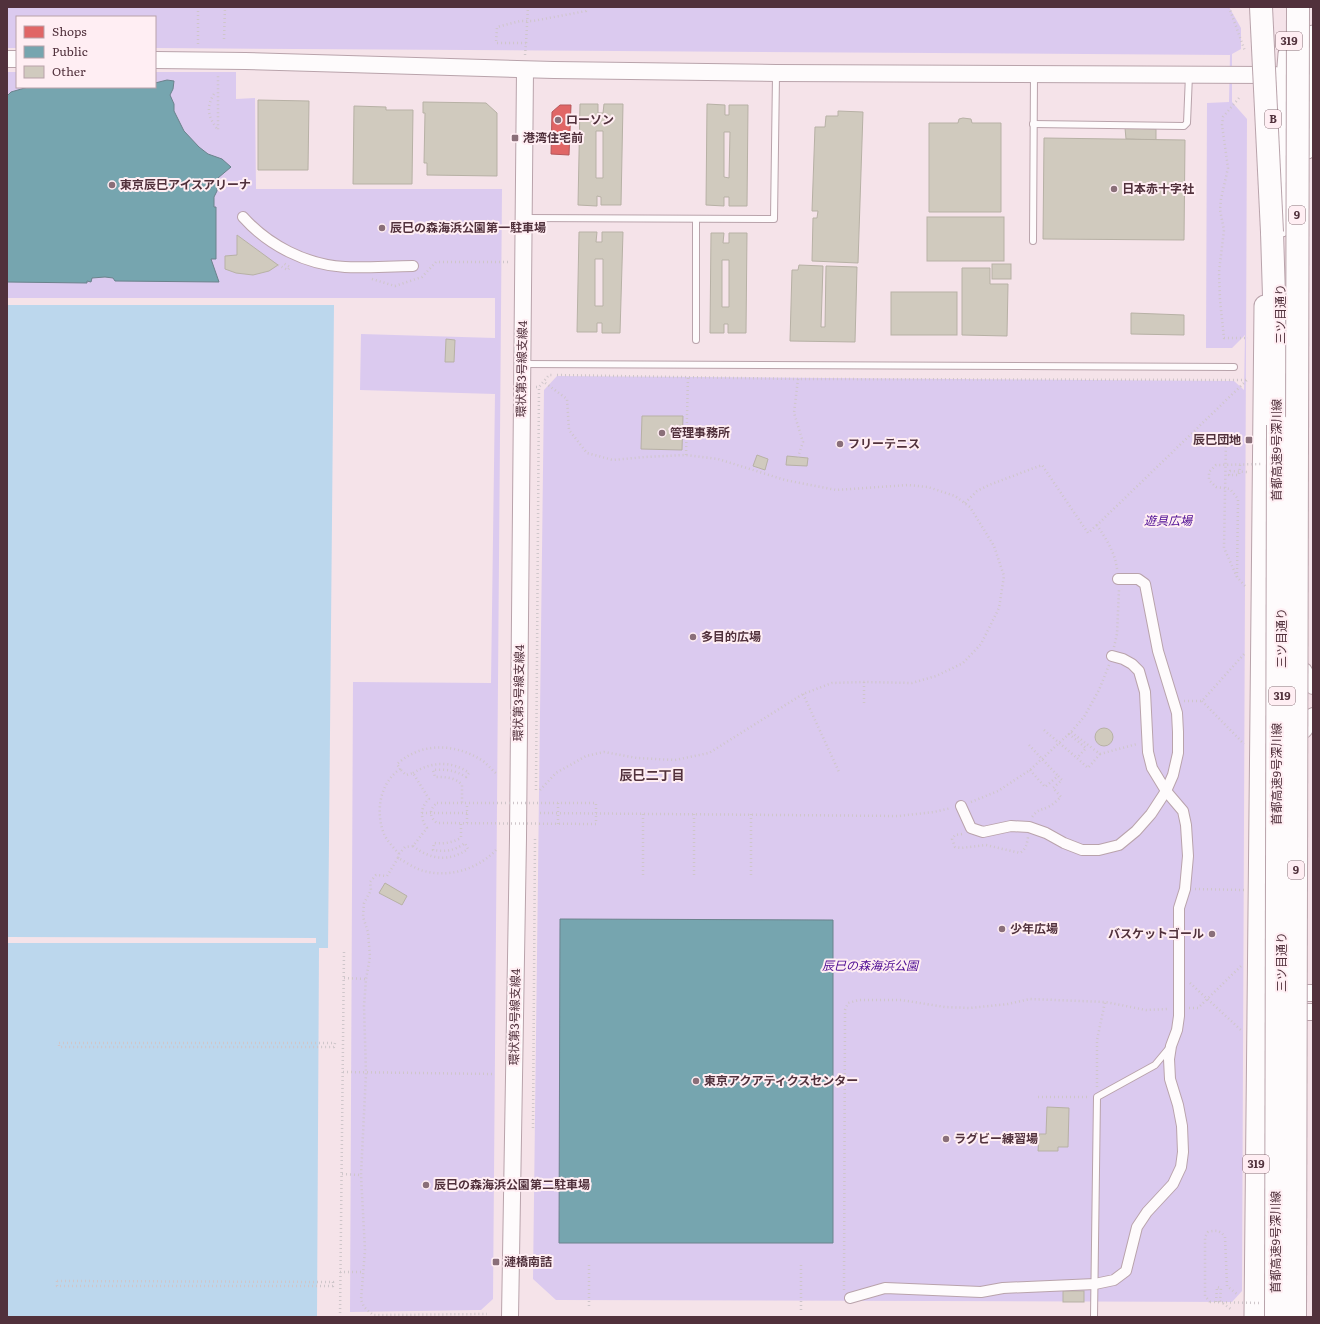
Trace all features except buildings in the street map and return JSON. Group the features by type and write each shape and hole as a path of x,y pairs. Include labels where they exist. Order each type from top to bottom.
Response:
{"highway":[{"name":"9","path":"1261,7 1272,232"},
{"name":"B","path":"1272,232 1274,7"},
{"path":"1283,7 1297,423"},
{"name":"9","path":"1297,423 1298,7"},
{"name":"首都高速9号深川線","path":"1272,232 1278,425 1276,1317"},
{"name":"首都高速9号深川線","path":"1296,1317 1297,423"}],"main road":[{"name":"三ツ目通り","path":"1268,7 1277,75 1281,153 1282,1002 1280,1317"},
{"name":"三ツ目通り","path":"1254,1317 1258,1002 1259,740 1277,75 1291,7"},
{"path":"1300,1317 1308,1003 1309,723 1306,167 1313,36"}],"street":[{"path":"156,60 525,63 776,73 1189,74 1311,76"},
{"name":"環状第3号線支線4","path":"510,1317 516,961 525,63"},
{"path":"243,217 252,228 266,239 312,261 344,267 413,266"},
{"path":"961,806 970,828 983,832 1011,826 1029,827 1046,833 1064,843 1082,850 1099,850 1119,845 1136,831 1151,814 1166,791 1173,775 1178,753 1177,713 1158,651 1145,584 1138,579 1118,579"},
{"path":"850,1298 884,1288 981,1292 1004,1288 1095,1284 1114,1280 1126,1271 1137,1227 1146,1212 1173,1184 1181,1167 1183,1152 1182,1126 1170,1079 1169,1059 1171,1046 1177,1030 1179,1008 1178,908 1185,889 1188,856 1186,825 1183,811 1166,791 1152,768 1147,742 1145,692 1139,671 1132,664 1123,659 1112,656"},
{"path":"1258,1002 1308,1003"}],"lane":[{"path":"524,218 774,219 776,73"},
{"path":"1033,241 1034,74"},
{"path":"1033,124 1184,126 1187,123 1189,74"},
{"path":"696,219 696,340"},
{"path":"522,364 1234,367"},
{"path":"1094,1317 1097,1097 1155,1065 1171,1046"}],"path":[{"path":"198,7 198,46 202,46"},
{"path":"224,39 225,7"},
{"path":"525,63 528,7"},
{"path":"526,43 496,43 496,27 520,21 534,21 586,11 586,7"},
{"path":"1229,7 1246,53"},
{"path":"214,94 210,100 209,110 211,120 218,130 218,70"},
{"path":"1239,98 1223,117 1222,125 1228,168 1220,210 1224,230 1219,272 1220,300 1224,338 1248,338"},
{"path":"277,260 290,267 288,270 278,265"},
{"path":"536,790 537,387 544,382 549,375 798,379 1247,380 1088,534 1042,464 989,485 977,491 964,503"},
{"path":"686,455 688,377"},
{"path":"798,379 794,413 803,442 798,457"},
{"path":"540,790 556,773 586,756 604,752 637,758 675,760 709,753 803,694 832,683 912,683 936,676 963,663 981,644 999,608 1004,576 994,546 970,507 954,496 928,487 908,485 836,490 785,480 718,459 686,455 613,460 587,453 569,430 567,399 544,382"},
{"path":"1245,586 1237,577 1224,548 1226,439 1247,439"},
{"path":"1240,464 1240,470 1239,475 1229,475 1230,471 1236,471 1241,471 1247,472"},
{"path":"540,813 899,816 934,812 961,806 998,791 1043,760 1084,717 1099,690 1112,656 1117,634 1119,603 1116,561 1112,550 1097,525"},
{"path":"1202,701 1246,651"},
{"path":"864,682 864,703"},
{"path":"803,694 839,772"},
{"path":"1173,701 1202,701 1245,746"},
{"path":"1044,730 1088,768 1100,754 1147,742"},
{"path":"1070,733 1100,754"},
{"path":"1070,733 1086,748 1077,758"},
{"path":"1029,745 1058,776"},
{"path":"462,803 462,785 454,779 435,777 433,770 443,769 454,771 466,777 469,773 463,769 454,765 429,765 406,775 397,764 410,754 434,747 452,748 468,753 484,762 496,774"},
{"path":"399,854 384,835 381,822 381,797 385,784 392,774 400,769"},
{"path":"413,773 429,798 423,807 422,813 424,824 427,828 413,846 405,847 399,854 387,876 376,875 370,882 371,890 364,903 363,917 368,932 370,957 366,979 364,1006 366,1074 361,1174 365,1250 361,1300 364,1308 373,1315 486,1314"},
{"path":"437,803 467,803 596,803 596,824 437,823 433,820 431,810 437,803"},
{"path":"467,803 467,823"},
{"path":"558,803 558,824"},
{"path":"422,813 467,813"},
{"path":"643,814 643,875"},
{"path":"694,814 694,875"},
{"path":"751,814 751,875"},
{"path":"413,846 421,853 430,856 446,858 460,854 468,849 465,843 458,848 445,852 433,850 434,843 444,844 461,838 461,823"},
{"path":"533,1128 535,838"},
{"path":"398,858 423,871 446,874 469,868 487,858 496,850"},
{"path":"1185,889 1244,890"},
{"path":"340,1317 344,951"},
{"path":"850,1298 844,1290 845,1010 848,1003 859,1000 901,1000 945,1007 970,1008 1008,1004 1030,999 1106,1002 1146,1010 1198,1008 1244,963"},
{"path":"1179,972 1244,1032"},
{"path":"344,978 366,979"},
{"path":"1038,1097 1097,1097 1097,1040 1106,1002"},
{"path":"59,1042 335,1043 334,1047 59,1047 59,1042"},
{"path":"343,1072 366,1074 494,1074"},
{"path":"342,1174 361,1174"},
{"path":"1210,1302 1205,1296 1205,1237 1208,1232 1214,1230 1221,1232 1225,1237 1226,1286 1244,1298"},
{"path":"589,1265 589,1307"},
{"path":"801,1266 801,1310"},
{"path":"340,1272 363,1272"},
{"path":"57,1281 333,1282 333,1286 57,1286 57,1281"},
{"path":"1216,1302 1217,1288 1221,1288 1220,1301 1232,1310"}],"green space":[{"name":"辰巳の森海浜公園","path":"7,7 1229,7 1241,28 1241,49 1232,54 1232,102 1247,119 1242,1291 1232,1302 556,1300 533,1279 544,390 557,376 1234,381 1244,390 1245,335 1232,348 1206,348 1207,103 1229,102 1230,55 156,48 156,16 16,16 16,48 7,48"},
{"path":"7,72 16,72 16,88 156,88 156,72 236,72 236,99 255,98 256,189 502,189 493,1299 481,1310 350,1312 353,682 491,683 495,394 360,390 361,334 495,338 495,298 7,298"}],"water":[{"path":"7,305 334,305 328,948 319,948 317,1317 7,1317"}],"pier":[{"path":"7,937 316,938 316,943 7,943"}],"place":[{"name":"ローソン","path":"558,120"},
{"name":"港湾住宅前","path":"515,138"},
{"name":"東京辰巳アイスアリーナ","path":"112,185"},
{"name":"日本赤十字社","path":"1114,189"},
{"name":"辰巳の森海浜公園第一駐車場","path":"382,228"},
{"name":"管理事務所","path":"662,433"},
{"name":"辰巳団地","path":"1249,440"},
{"name":"フリーテニス","path":"840,444"},
{"name":"多目的広場","path":"693,637"},
{"name":"少年広場","path":"1002,929"},
{"name":"バスケットゴール","path":"1212,934"},
{"name":"東京アクアティクスセンター","path":"696,1081"},
{"name":"ラグビー練習場","path":"946,1139"},
{"name":"辰巳の森海浜公園第二駐車場","path":"426,1185"},
{"name":"漣橋南詰","path":"496,1262"}],"district":[{"name":"辰巳二丁目","path":"652,775"}],"park label":[{"name":"遊具広場","path":"1168,521"}]}
